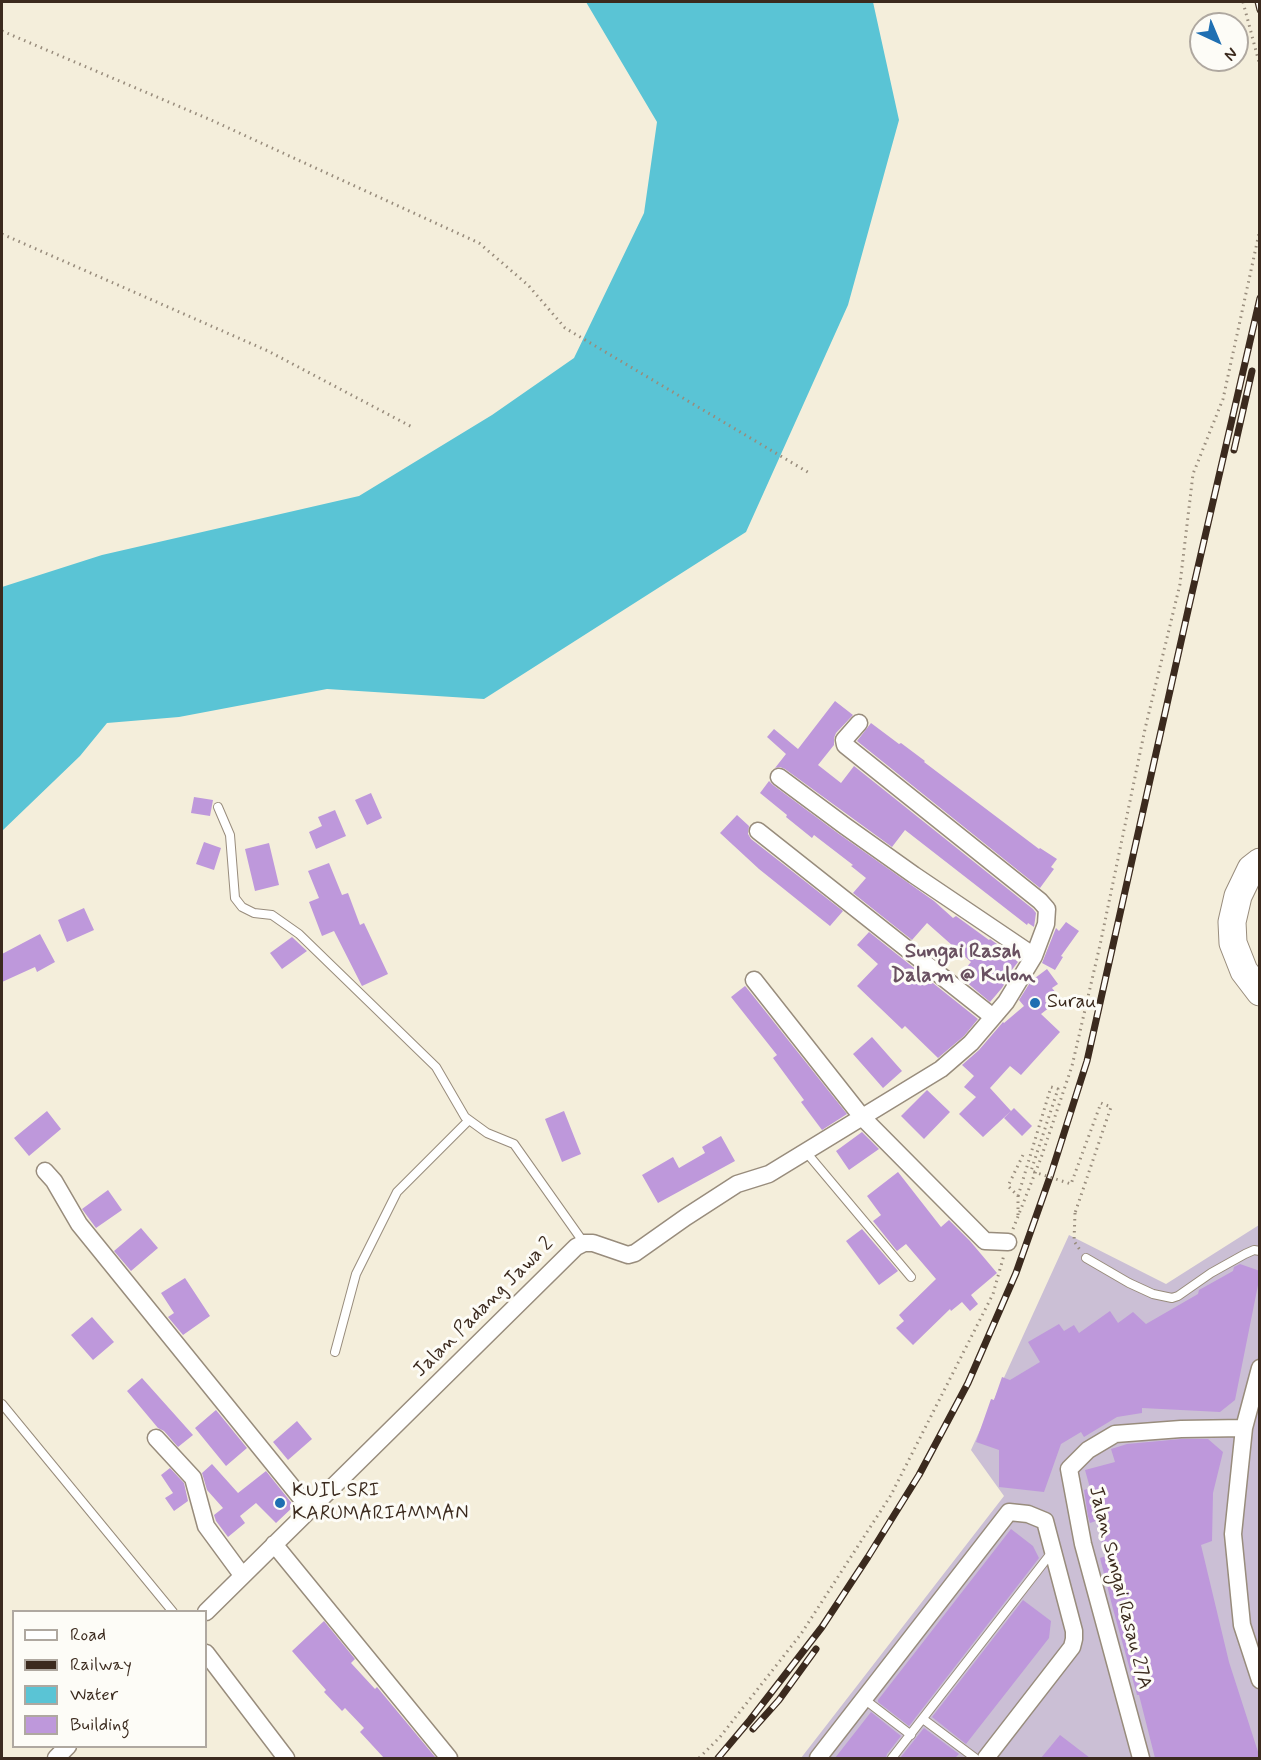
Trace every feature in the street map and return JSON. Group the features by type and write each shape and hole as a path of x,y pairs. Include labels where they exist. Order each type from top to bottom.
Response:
{"main road":[{"path":"1260,862 1251,869 1238,896 1232,922 1233,943 1244,970 1260,992"}],"street":[{"name":"Jalan Padang Jawa 2","path":"207,1611 576,1247 584,1243 593,1243 628,1255 635,1253 737,1184 769,1174 941,1069 971,1043 1006,1002 1034,956 1046,924 1047,909 845,745 844,741 859,723"},
{"path":"779,777 914,875 1034,956"},
{"path":"758,831 993,1017"},
{"path":"754,980 862,1117 986,1241 1008,1242"},
{"path":"45,1171 54,1181 79,1224 310,1509"},
{"path":"1260,1368 1244,1428 1233,1534 1242,1625 1260,1680"},
{"name":"Jalan Sungai Rasau 27A","path":"1141,1758 1083,1545 1069,1469 1088,1450 1115,1434 1180,1429 1244,1428"},
{"path":"156,1438 193,1478 206,1526 242,1575"},
{"path":"818,1758 1009,1512 1028,1514 1046,1521 1074,1631 1072,1647 986,1758"},
{"path":"274,1544 449,1758"},
{"path":"207,1654 286,1758"}],"lane":[{"path":"218,807 230,835 235,898 242,907 254,913 272,915 299,934 436,1067 465,1117 487,1132 514,1144 584,1243"},
{"path":"335,1352 356,1274 397,1192 469,1120"},
{"path":"806,1152 911,1277"},
{"path":"1086,1258 1153,1294 1172,1298 1245,1254 1254,1250 1260,1251"},
{"path":"2,1404 171,1610"},
{"path":"892,1758 1053,1551"},
{"path":"864,1699 910,1735"},
{"path":"923,1719 975,1758"}],"path":[{"path":"1243,2 1260,66"},
{"path":"2,31 211,120 479,243 528,285 565,328 811,474"},
{"path":"699,1758 720,1737 801,1634 891,1494 993,1294 1008,1242 1041,1158 1072,1066 1145,729 1180,584 1193,474 1223,399 1260,229"},
{"path":"2,234 268,351 414,428"},
{"path":"1018,1216 1018,1196 1051,1087 1058,1089 1031,1172 1071,1184 1101,1103 1111,1107 1075,1213 1074,1240 1086,1258"},
{"path":"1018,1196 1008,1186 1023,1155"}],"shaded area":[{"path":"1259,1225 1259,1758 801,1758 1004,1496 971,1450 1069,1235 1166,1284"}],"water":[{"path":"586,2 873,2 899,120 848,305 746,532 484,699 327,689 179,717 107,723 80,756 2,831 2,587 102,555 359,496 492,415 574,358 644,213 657,122"}],"building":[{"path":"835,701 853,715 836,733 834,745 818,765 841,783 854,766 1033,909 1036,913 1034,927 1028,923 1027,925 905,830 892,847 785,769 775,768 786,754 767,737 774,729 798,749"},
{"path":"871,723 925,761 1039,849 1057,859 1051,867 1054,869 1040,888 857,741"},
{"path":"769,781 934,901 953,918 956,916 990,939 1018,962 1002,988 990,1002 959,976 971,962 927,923 912,940 853,893 866,878 814,835 812,838 760,793"},
{"path":"371,793 382,818 367,825 355,800"},
{"path":"194,797 213,800 210,816 191,813"},
{"path":"335,810 346,836 316,849 309,832 322,826 318,817"},
{"path":"737,815 749,826 748,834 751,839 843,911 830,926 759,869 720,833"},
{"path":"204,842 221,848 214,870 196,864"},
{"path":"269,843 279,885 255,891 245,849"},
{"path":"329,863 342,895 348,893 360,925 364,923 388,974 362,986 334,931 322,936 309,902 319,898 308,871"},
{"path":"84,908 94,930 67,942 58,920"},
{"path":"1066,922 1079,931 1061,956 1063,957 1055,970 1042,963 1056,928 1059,931"},
{"path":"869,932 978,1019 964,1036 938,1058 905,1026 902,1029 857,986 878,964 857,945"},
{"path":"40,934 55,962 37,972 35,967 2,982 2,954"},
{"path":"292,937 307,951 282,969 270,953"},
{"path":"1047,969 1058,984 1052,988 1056,993 1045,1001 1050,1007 1041,1014 1060,1032 1021,1075 1010,1066 990,1088 1011,1111 983,1137 959,1114 976,1097 964,1087 974,1076 962,1065 979,1050 1003,1022 1024,1006 1019,1000 1031,981"},
{"path":"745,986 847,1114 822,1130 801,1102 804,1100 773,1058 777,1055 731,997"},
{"path":"872,1037 902,1071 883,1088 853,1054"},
{"path":"927,1090 950,1112 924,1139 901,1116"},
{"path":"1014,1108 1032,1126 1022,1136 1004,1118"},
{"path":"47,1111 61,1129 29,1156 14,1138"},
{"path":"564,1111 581,1154 562,1162 545,1119"},
{"path":"862,1132 879,1149 849,1170 836,1151"},
{"path":"721,1136 735,1161 658,1203 642,1175 673,1157 679,1168 705,1153 702,1147"},
{"path":"898,1172 941,1227 949,1220 997,1273 971,1295 978,1304 970,1311 962,1302 951,1311 950,1309 913,1345 896,1328 904,1321 899,1315 936,1279 906,1244 897,1251 873,1221 881,1215 867,1196"},
{"path":"108,1190 122,1210 96,1228 82,1209"},
{"path":"141,1228 158,1248 131,1271 114,1251"},
{"path":"862,1229 898,1271 879,1285 846,1241"},
{"path":"1240,1264 1260,1271 1260,1275 1235,1400 1220,1412 1142,1408 1142,1413 1117,1417 1084,1437 1081,1432 1061,1444 1044,1492 999,1487 999,1450 976,1442 991,1399 994,1400 1002,1377 1010,1380 1040,1362 1028,1342 1059,1324 1064,1331 1074,1325 1079,1333 1110,1311 1118,1323 1133,1312 1146,1324 1198,1294 1199,1290 1233,1271 1234,1267"},
{"path":"185,1278 210,1316 183,1335 168,1317 174,1313 161,1293"},
{"path":"92,1317 114,1342 93,1360 71,1335"},
{"path":"142,1378 193,1435 178,1447 164,1431 158,1428 127,1391"},
{"path":"216,1410 247,1448 226,1466 195,1428"},
{"path":"297,1421 312,1439 288,1460 273,1442"},
{"path":"1208,1439 1223,1452 1213,1493 1212,1541 1201,1545 1229,1662 1260,1758 1155,1758 1100,1558 1106,1556 1096,1521 1090,1523 1088,1516 1084,1490 1090,1488 1085,1470 1115,1462 1111,1449 1127,1444"},
{"path":"212,1464 238,1493 266,1471 294,1506 276,1523 256,1503 240,1516 245,1523 228,1537 214,1515 223,1508 207,1490 202,1473"},
{"path":"170,1468 184,1483 188,1501 174,1511 165,1498 173,1493 161,1475"},
{"path":"1011,1529 1033,1546 1039,1558 909,1726 878,1700"},
{"path":"1023,1600 1051,1621 1049,1638 966,1744 932,1717"},
{"path":"324,1621 355,1659 351,1663 375,1689 377,1687 436,1758 384,1758 360,1732 364,1728 345,1708 342,1711 324,1692 326,1690 292,1651"},
{"path":"871,1712 901,1736 886,1758 835,1758"},
{"path":"924,1728 959,1754 955,1758 900,1758"},
{"path":"1060,1735 1090,1758 1041,1758"}],"railway":[{"path":"1258,2 1260,10"},
{"path":"718,1758 822,1627 919,1475 968,1383 1016,1273 1087,1061 1260,298"},
{"path":"1234,450 1252,371"},
{"path":"753,1729 779,1700 816,1649"}],"place":[{"name":"Surau","path":"1035,1003"},
{"name":"KUIL SRI KARUMARIAMMAN","path":"280,1503"}],"district":[{"name":"Sungai Rasah Dalam @ Kulon","path":"963,965"}]}
